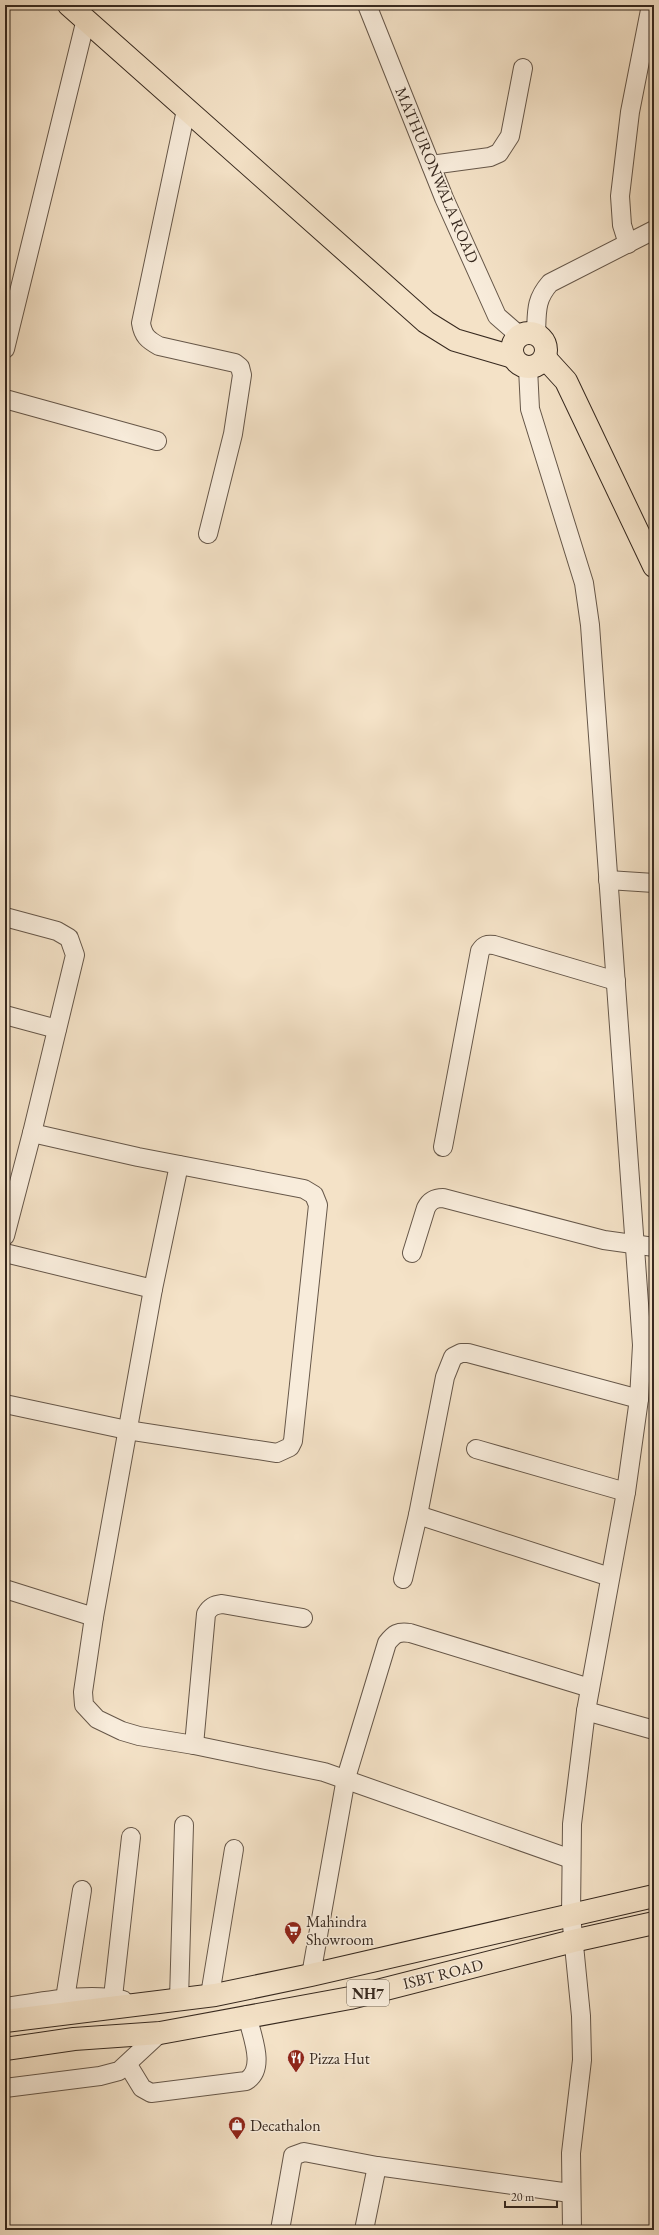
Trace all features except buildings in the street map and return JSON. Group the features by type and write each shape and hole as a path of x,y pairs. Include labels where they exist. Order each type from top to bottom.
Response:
{"main road":[{"path":"69,5 426,322 455,340 529,361 566,381 654,566"},
{"path":"528,335 545,342 547,347 529,361 513,345 528,335"},
{"path":"5,2021 109,2003 142,2004 210,1995 311,1975 654,1896"},
{"name":"ISBT ROAD","path":"160,2033 247,2015 350,1998 573,1940 654,1923"},
{"name":"NH7","path":"5,2049 43,2043 160,2033"}],"street":[{"name":"MATHURONWALA ROAD","path":"367,5 431,165 496,316 528,335"},
{"path":"628,244 622,225 620,196 630,112 651,5"},
{"path":"5,349 86,19"},
{"path":"431,165 490,157 499,152 510,136 523,68"},
{"path":"186,110 141,323 142,332 150,341 159,346 235,363 240,367 242,375 233,434 208,534"},
{"path":"528,335 540,296 550,283 654,230"},
{"path":"529,361 530,410 584,583 586,597 594,673 635,1246 648,1346 626,1492 586,1711 572,1824 571,1915 581,2016 582,2060 571,2152 570,2193 572,2230"},
{"path":"5,399 157,441"},
{"path":"608,880 654,883"},
{"path":"5,917 57,931 69,938 75,955 32,1133 5,1236"},
{"path":"443,1147 480,952 483,946 488,944 494,945 616,981"},
{"path":"5,1015 57,1028"},
{"path":"5,1404 127,1430 278,1454 290,1447 293,1441 317,1200 314,1195 304,1189 179,1165 32,1133"},
{"path":"179,1165 153,1289 94,1617 82,1692 84,1706 97,1719 122,1731 139,1736 194,1745 309,1768 346,1778 571,1860"},
{"path":"412,1253 428,1203 436,1198 443,1198 570,1232 635,1246 654,1247"},
{"path":"5,1253 153,1289"},
{"path":"403,1579 418,1515 445,1377 449,1363 456,1354 468,1353 639,1399"},
{"path":"476,1449 626,1492"},
{"path":"418,1515 610,1577"},
{"path":"5,1589 94,1617"},
{"path":"194,1745 206,1614 208,1610 216,1605 222,1604 303,1618"},
{"path":"311,1975 346,1778 387,1643 396,1633 410,1633 590,1688"},
{"path":"586,1711 654,1730"},
{"path":"179,1999 184,1825"},
{"path":"5,2007 65,1999 109,2003 131,1837"},
{"path":"210,1995 234,1848"},
{"path":"65,1999 82,1890"},
{"path":"128,2065 142,2088 151,2093 246,2081 255,2074 257,2067 247,2015"},
{"path":"5,2088 100,2076 119,2071 128,2065 160,2033"},
{"path":"280,2230 294,2156 297,2153 304,2152 377,2166 570,2193"},
{"path":"364,2230 377,2166"}],"place":[{"name":"Mahindra Showroom","path":"293,1945"},
{"name":"Pizza Hut","path":"296,2073"},
{"name":"Decathalon","path":"237,2140"}]}
